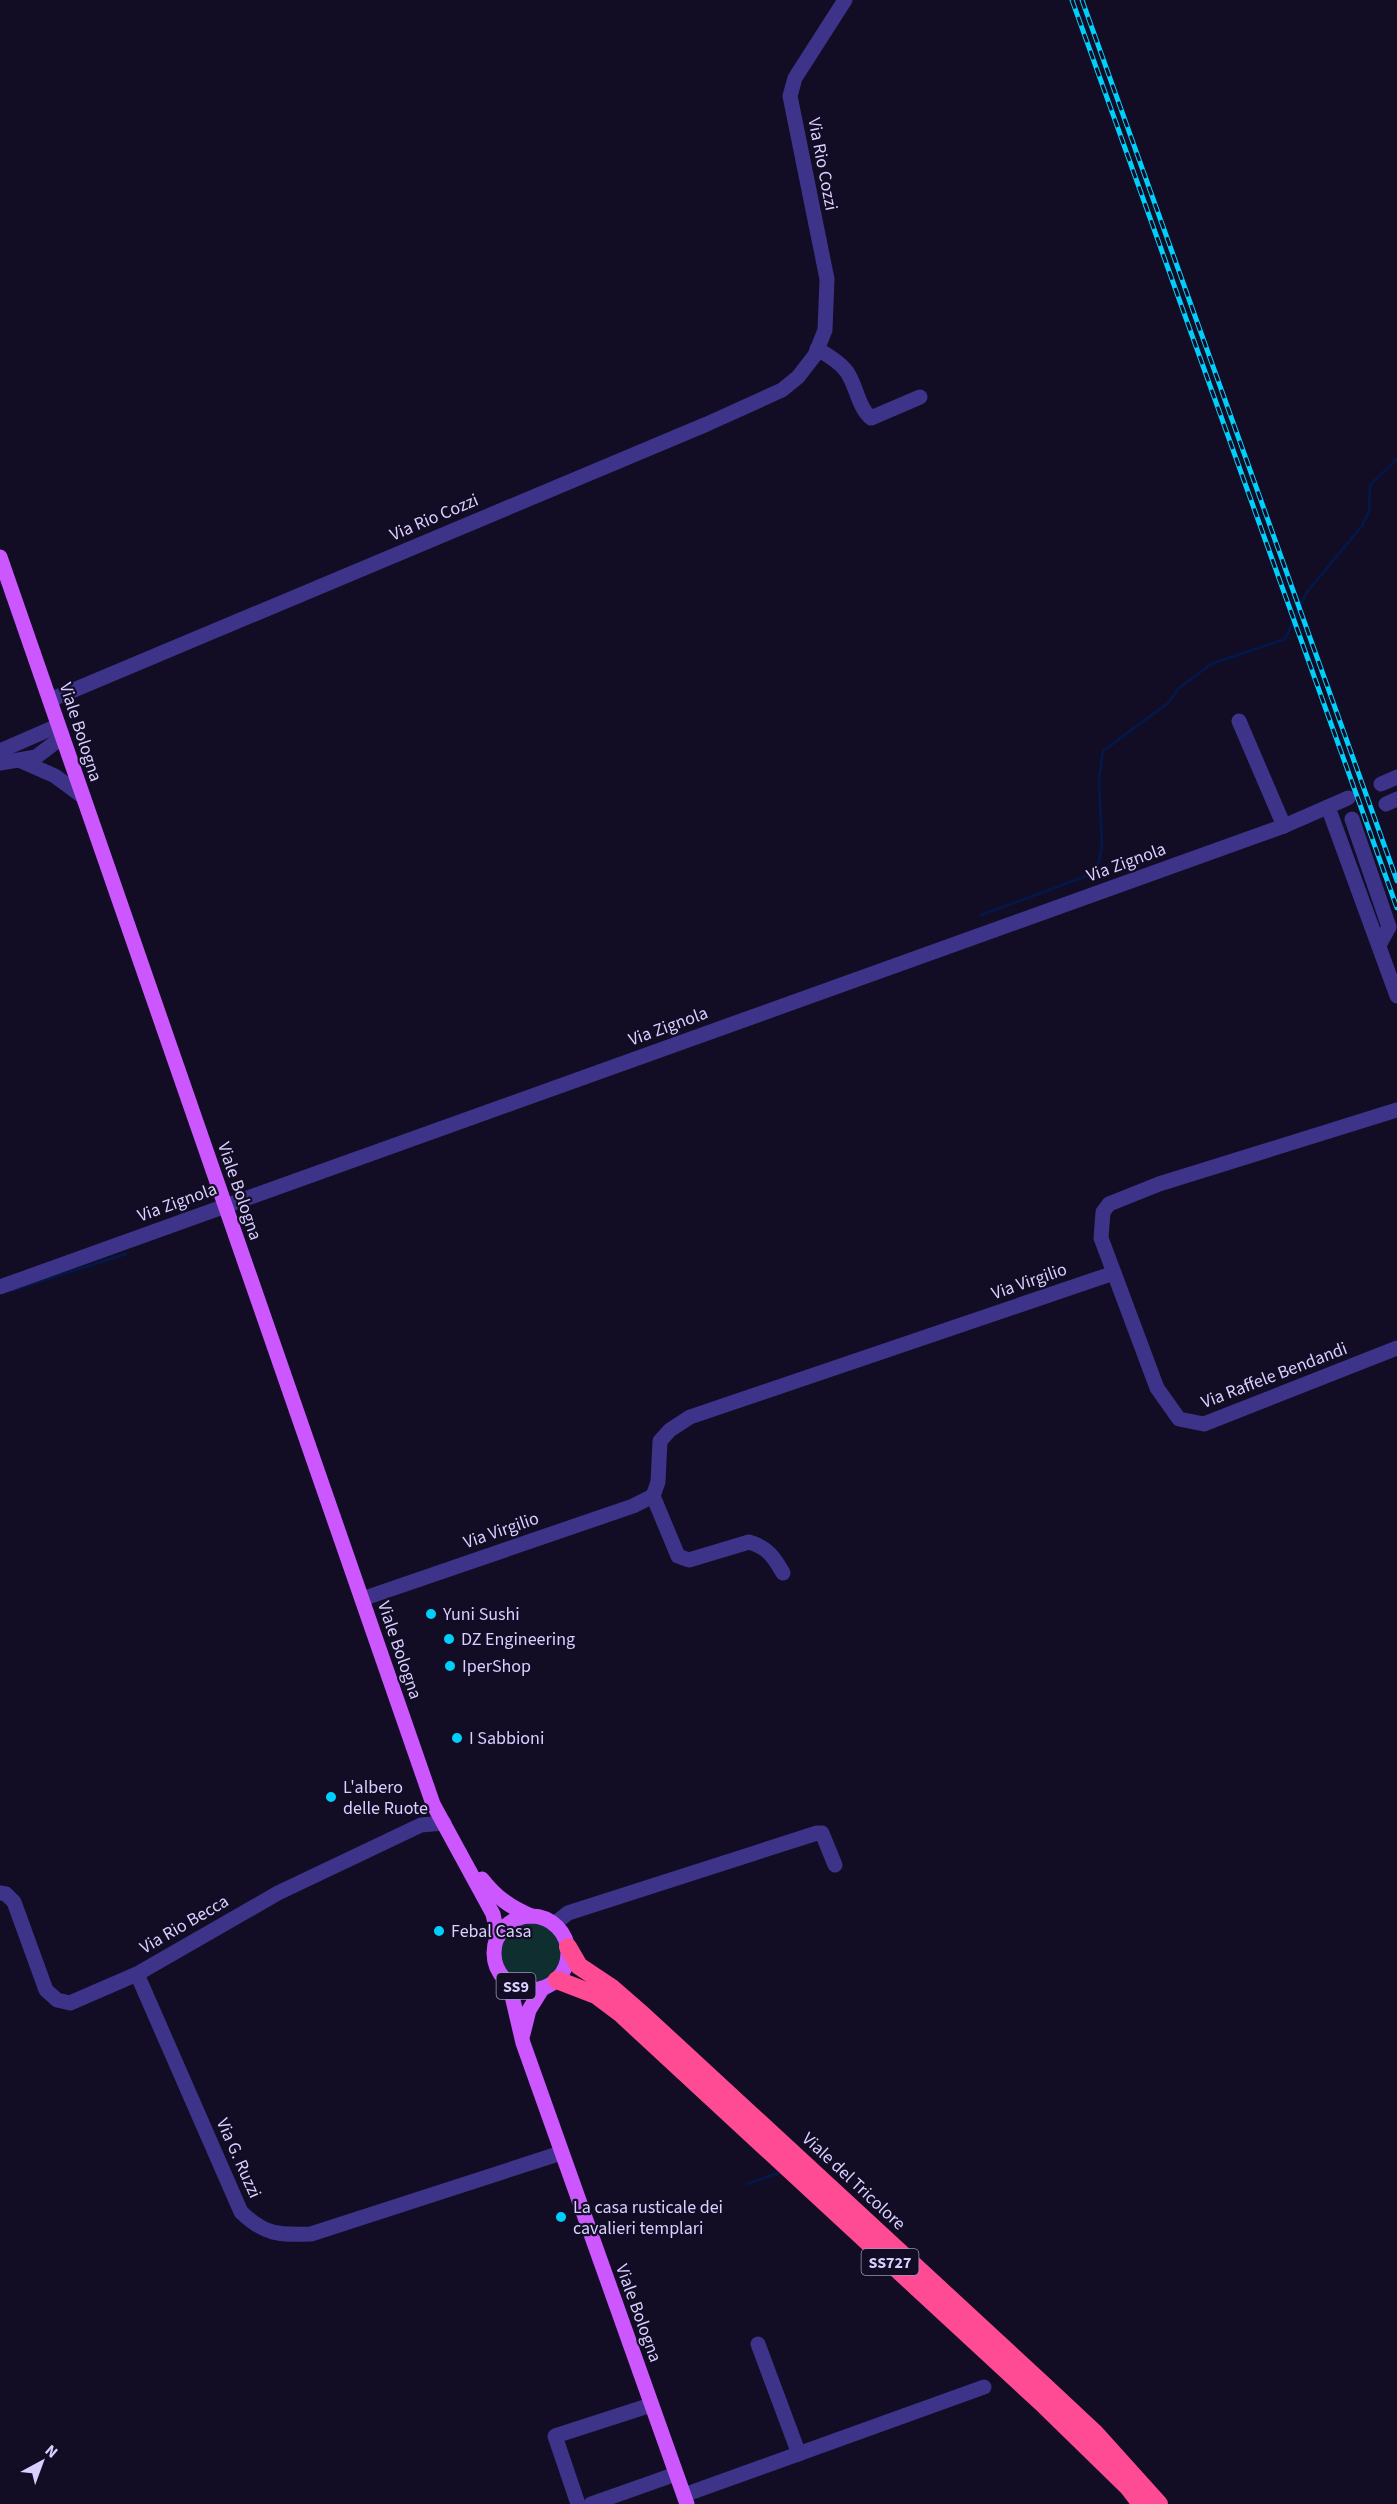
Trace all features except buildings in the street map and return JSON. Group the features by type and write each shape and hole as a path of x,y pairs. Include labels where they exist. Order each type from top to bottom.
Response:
{"highway":[{"name":"Viale del Tricolore","path":"568,1947 579,1966 612,1988 643,2015 1095,2433 1159,2504"},
{"name":"Viale del Tricolore","path":"550,1984 596,1995 627,2019 1045,2406 1128,2487 1141,2504"}],"main road":[{"name":"Viale Bologna","path":"0,557 59,732 434,1804 447,1829"},
{"path":"447,1829 492,1891 509,1907 554,1924 561,1930 568,1947"},
{"path":"447,1829 493,1914 498,1937"},
{"path":"498,1937 502,1930 515,1920 531,1916"},
{"name":"SS9","path":"498,1937 495,1946 495,1962 498,1970 509,1983 531,1990 550,1984 567,1965 568,1947"},
{"name":"Viale Bologna","path":"509,1983 522,2043 686,2499"},
{"path":"522,2043 529,2010 550,1984"}],"street":[{"name":"Via Rio Cozzi","path":"50,700 707,424 782,390 798,377 818,349 825,330 827,279 790,96 801,69 845,0"},
{"path":"818,349 847,372 865,413 871,418 920,397"},
{"path":"1239,721 1284,826"},
{"path":"0,751 59,732"},
{"path":"0,763 36,757 59,732"},
{"path":"21,761 55,776 82,796"},
{"path":"1381,784 1397,777"},
{"name":"Via Zignola","path":"0,1287 1284,826 1348,798"},
{"path":"1328,807 1397,996"},
{"path":"1352,819 1389,927 1379,945"},
{"path":"1114,1273 1101,1239 1104,1212 1109,1204 1159,1184 1397,1110"},
{"name":"Via Raffele Bendandi","path":"1114,1273 1157,1388 1179,1419 1204,1424 1397,1348"},
{"name":"Via Virgilio","path":"362,1599 633,1506 653,1496 657,1482 660,1441 670,1430 690,1417 1114,1273"},
{"path":"653,1496 678,1556 689,1560 749,1542 766,1549 783,1573"},
{"name":"Via Rio Becca","path":"0,1893 6,1894 14,1902 46,1990 57,2000 70,2003 137,1974 278,1893 421,1825 447,1829"},
{"path":"554,1924 568,1913 817,1833 822,1833 835,1864"},
{"name":"Via G. Ruzzi","path":"137,1974 241,2212 257,2227 282,2235 311,2234 561,2152"},
{"path":"758,2344 799,2454"},
{"name":"Viale Bologna","path":"686,2499 799,2454 984,2387"},
{"path":"578,2504 555,2436 651,2405"},
{"path":"591,2504 676,2474"}],"green space":[{"path":"531,1923 552,1932 561,1953 552,1974 531,1983 510,1974 501,1953 510,1932"}],"waterway":[{"path":"981,915 1089,875 1099,862 1102,846 1099,779 1103,751 1168,703 1178,689 1211,664 1285,639 1307,592 1362,526 1369,511 1370,485 1397,459"},
{"path":"13,1290 126,1254"},
{"path":"746,2184 779,2173"}],"railway":[{"path":"1072,0 1397,908"},
{"path":"1082,0 1397,881"}],"place":[{"name":"Yuni Sushi","path":"431,1614"},
{"name":"DZ Engineering","path":"449,1639"},
{"name":"IperShop","path":"450,1666"},
{"name":"I Sabbioni","path":"457,1738"},
{"name":"L'albero delle Ruote","path":"331,1797"},
{"name":"Febal Casa","path":"439,1931"},
{"name":"La casa rusticale dei cavalieri templari","path":"561,2217"}]}
